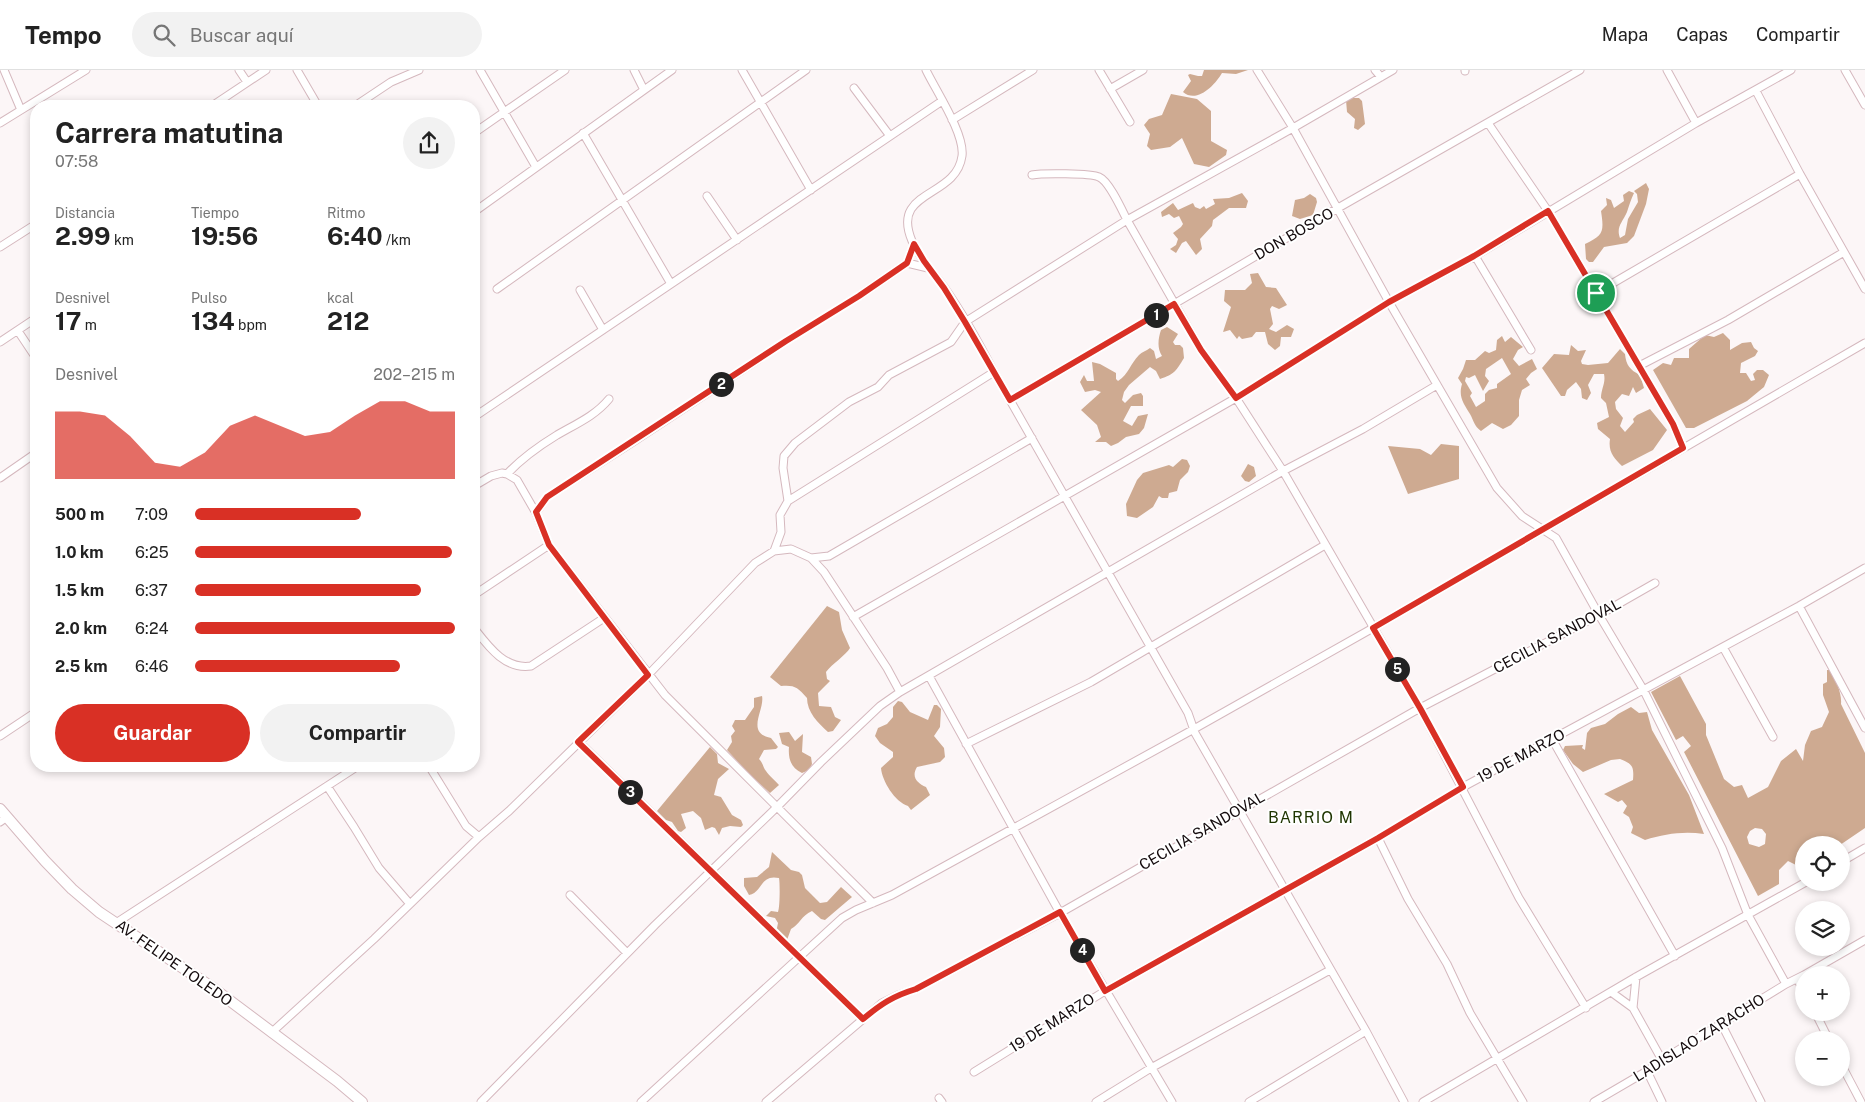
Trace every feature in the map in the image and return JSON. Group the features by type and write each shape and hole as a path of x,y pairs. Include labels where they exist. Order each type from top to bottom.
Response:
{"main road":[{"name":"AV. FELIPE TOLEDO","path":"2,816 71,888 99,912 213,988 362,1102"}],"street":[{"path":"4,70 21,110"},
{"path":"37,100 86,70"},
{"path":"239,70 247,82"},
{"path":"221,100 266,70"},
{"path":"297,70 314,100"},
{"path":"364,100 391,82 419,70"},
{"path":"480,70 536,167"},
{"path":"480,129 565,70"},
{"path":"634,70 644,90"},
{"path":"480,208 672,70"},
{"path":"742,70 811,190"},
{"path":"497,289 806,70"},
{"path":"926,70 952,120 961,144 962,156 958,168 950,178 910,208 907,220 914,244 965,322 1032,438 1188,713 1194,729 1238,810 1366,1031 1404,1102"},
{"path":"952,120 1032,70"},
{"path":"1100,70 1130,122"},
{"path":"1110,89 1143,70"},
{"path":"1257,70 1293,128 1389,302 1497,488 1522,516 1556,538 1642,689 1722,848 1748,915 1786,984"},
{"path":"1375,70 1381,77"},
{"path":"788,501 783,468 784,456 795,444 849,402 878,387 889,375 951,342 965,322 1127,220 1393,70"},
{"name":"DON BOSCO","path":"1010,400 1338,208 1580,70"},
{"path":"1667,70 1696,123"},
{"path":"853,617 1236,398 1389,302 1474,256 1696,123 1756,91 1790,70"},
{"path":"1845,70 1865,105"},
{"path":"854,88 890,136"},
{"path":"1756,91 1865,289"},
{"path":"480,413 942,101"},
{"path":"0,123 30,104"},
{"path":"1488,123 1548,211 1673,424 1683,448"},
{"path":"583,133 671,284"},
{"path":"1032,175 1042,173 1099,177 1107,184 1201,350 1236,398 1283,472 1420,708 1463,787 1519,898 1586,1008"},
{"path":"1596,293 1800,174"},
{"path":"707,196 736,240"},
{"path":"0,247 30,228"},
{"path":"536,512 547,497 786,341 859,296 907,263 914,244"},
{"path":"1639,366 1728,320 1844,252"},
{"path":"1474,256 1531,350"},
{"path":"907,263 928,268"},
{"path":"580,290 603,330"},
{"path":"0,342 30,322"},
{"path":"18,330 30,349"},
{"path":"641,1102 842,918 892,895 1194,729 1373,628 1865,343"},
{"path":"774,551 781,532 780,515 788,501 994,372"},
{"path":"481,1102 627,953 880,706 900,692 1283,472 1437,386"},
{"path":"508,474 520,461 539,446 600,410 609,399"},
{"path":"811,558 829,556 1032,438"},
{"path":"0,478 30,458"},
{"path":"480,482 491,476 508,474 517,480 536,512 549,545 648,675 665,695 873,903"},
{"path":"529,498 547,497"},
{"path":"480,591 549,545"},
{"path":"966,744 1091,682 1325,545"},
{"path":"271,1033 374,940 479,837 509,811 648,675 754,563 774,551 791,549 811,558 824,572 900,692"},
{"name":"19 DE MARZO","path":"974,1072 1105,991 1378,838 1463,787 1799,606 1865,568"},
{"name":"CECILIA SANDOVAL","path":"766,1102 882,1003 916,989 1060,912 1420,708 1599,615 1655,582"},
{"path":"1799,606 1865,728"},
{"path":"480,636 494,653 504,660 523,667 531,666 604,618"},
{"path":"1723,647 1772,738"},
{"path":"929,676 1012,829 1105,991 1172,1102"},
{"path":"0,736 30,716"},
{"path":"1552,739 1675,956"},
{"path":"578,742 863,1019"},
{"path":"116,923 349,772"},
{"path":"433,772 466,826 479,837"},
{"path":"327,786 379,868 410,904"},
{"path":"1378,838 1408,899 1447,964 1470,1013 1523,1102"},
{"path":"1850,857 1865,848"},
{"path":"1423,1102 1611,992 1795,888"},
{"path":"570,895 627,953"},
{"name":"LADISLAO ZARACHO","path":"1820,966 1865,940"},
{"path":"1096,1102 1151,1068 1330,970"},
{"path":"1633,1008 1636,978"},
{"name":"LADISLAO ZARACHO","path":"1594,1102 1647,1072 1662,1060 1795,980"},
{"path":"1611,992 1633,1008 1662,1060"},
{"path":"1722,1024 1761,1102"},
{"path":"1249,1102 1366,1031"},
{"path":"1647,1072 1662,1102"},
{"path":"1850,1081 1861,1102"}],"shaded area":[{"path":"1204,70 1248,70 1236,74 1222,73 1215,83 1200,94 1194,96 1183,92 1191,81 1188,75 1202,76"},
{"path":"1171,94 1197,99 1211,111 1211,141 1227,150 1226,155 1209,167 1194,164 1182,138 1170,147 1151,150 1147,146 1150,134 1144,125 1149,119 1162,115"},
{"path":"1359,98 1362,101 1365,124 1358,130 1354,128 1355,119 1347,112 1346,100"},
{"path":"1646,183 1649,189 1646,204 1634,236 1627,243 1604,247 1593,262 1589,262 1586,259 1585,244 1596,238 1601,232 1601,211 1607,205 1606,198 1611,200 1614,208 1624,201 1623,195 1629,191 1634,193 1619,228 1620,238 1625,235 1628,219 1638,202 1637,194 1634,191"},
{"path":"1242,193 1248,201 1246,208 1229,208 1213,220 1212,226 1200,239 1202,249 1196,255 1186,241 1182,243 1176,253 1170,249 1176,245 1178,239 1173,233 1183,224 1179,216 1174,218 1169,214 1162,217 1161,212 1173,203 1178,210 1193,203 1195,207 1200,209 1204,206 1206,209 1215,204 1213,199 1229,198"},
{"path":"1310,194 1316,198 1317,202 1313,215 1300,219 1292,216 1295,200"},
{"path":"1258,273 1266,287 1276,288 1287,305 1279,309 1272,306 1270,309 1273,324 1269,329 1276,332 1287,325 1294,329 1291,337 1281,337 1280,346 1275,350 1268,344 1265,332 1256,332 1252,337 1242,339 1239,336 1237,339 1230,330 1223,332 1231,307 1224,301 1225,290 1245,290 1252,283 1250,274"},
{"path":"1167,327 1178,334 1173,342 1175,345 1180,345 1183,348 1184,358 1172,374 1160,379 1156,371 1150,367 1129,385 1124,392 1122,400 1125,403 1133,395 1141,393 1143,396 1143,406 1131,406 1123,421 1132,426 1138,416 1148,414 1144,428 1139,434 1126,437 1111,446 1106,442 1095,442 1101,437 1097,425 1081,410 1101,392 1095,390 1085,392 1080,382 1084,375 1087,381 1094,381 1092,362 1100,364 1116,373 1118,381 1125,375 1139,355 1150,348 1154,351 1156,359 1162,356 1159,347 1159,337 1161,330"},
{"path":"1723,333 1730,340 1730,350 1742,343 1751,342 1758,351 1755,356 1741,363 1740,373 1746,373 1751,381 1755,380 1753,374 1757,370 1763,370 1769,375 1764,387 1747,401 1694,428 1686,428 1653,370 1663,363 1671,365 1674,358 1689,358 1689,349 1705,335 1714,337"},
{"path":"1502,336 1505,342 1511,337 1523,347 1518,350 1513,359 1519,366 1532,359 1537,369 1526,379 1530,385 1522,390 1519,400 1519,416 1511,425 1503,429 1492,423 1481,431 1475,425 1462,400 1462,384 1458,378 1466,360 1475,360 1485,351 1489,353 1496,350 1497,340","holes":["1502,358 1511,374 1497,384 1497,388 1489,390 1485,394 1485,401 1476,407 1470,396 1472,393 1465,381 1466,377 1469,378 1475,375 1483,391 1489,381 1485,376 1486,369"]},
{"path":"1571,345 1578,351 1586,350 1581,361 1582,364 1588,365 1608,363 1620,349 1625,354 1629,367 1640,375 1644,388 1636,393 1633,387 1629,396 1622,394 1615,402 1616,409 1623,418 1620,426 1625,432 1634,422 1633,419 1637,415 1650,409 1667,430 1653,450 1622,466 1614,457 1610,448 1610,439 1598,429 1597,423 1609,417 1606,403 1601,398 1604,374 1594,374 1588,385 1591,393 1587,400 1582,398 1581,389 1576,382 1567,390 1565,396 1561,396 1542,368 1554,354 1569,355"},
{"path":"1441,444 1459,446 1459,479 1408,494 1388,446 1420,449 1431,455"},
{"path":"1182,459 1187,460 1190,466 1188,472 1180,480 1177,491 1169,493 1168,498 1159,496 1153,507 1137,518 1127,516 1126,504 1137,480 1143,473 1169,465 1173,467"},
{"path":"1248,464 1254,467 1256,476 1249,482 1245,481 1241,476"},
{"path":"827,606 839,612 842,630 850,648 826,672 827,679 830,681 818,693 819,706 831,707 835,717 841,720 833,731 828,732 814,717 807,703 807,698 801,691 793,686 781,686 770,677"},
{"path":"1827,670 1831,670 1840,691 1841,704 1865,753 1865,828 1850,838 1850,836 1795,836 1795,864 1788,861 1779,870 1779,884 1758,896 1684,752 1691,746 1683,736 1676,740 1651,692 1680,676 1706,724 1706,735 1724,779 1734,787 1742,785 1748,798 1768,787 1781,761 1796,749 1803,761 1805,745 1811,731 1822,727 1829,712 1823,695 1823,684 1827,682","holes":["1755,828 1762,829 1766,834 1765,844 1759,847 1749,844 1747,837 1750,831"]},
{"path":"762,696 758,720 759,731 771,738 778,747 776,749 764,750 759,759 767,773 779,785 770,793 727,750 732,742 731,736 735,731 732,726 735,720 745,720 754,707 754,698"},
{"path":"898,701 902,702 910,712 928,720 934,705 941,709 940,727 934,736 944,748 945,757 940,762 917,767 915,777 920,784 926,787 930,795 911,810 894,796 887,785 881,768 893,757 893,752 880,743 875,736 878,728 887,724 893,717 893,707"},
{"path":"1631,707 1639,713 1647,712 1652,730 1689,795 1704,834 1674,834 1645,840 1631,833 1633,827 1629,817 1623,813 1627,806 1622,800 1618,802 1604,794 1633,780 1632,766 1620,759 1611,760 1583,772 1573,764 1563,750 1565,746 1583,745 1582,748 1585,750 1587,733 1591,728 1605,724"},
{"path":"789,732 795,741 803,734 802,752 811,757 812,764 809,770 802,773 795,769 791,763 789,747 782,744 779,733"},
{"path":"710,747 717,754 718,763 729,769 718,779 714,795 721,797 732,815 741,820 743,825 741,827 730,826 722,828 719,835 715,828 712,827 705,830 701,818 693,811 681,814 686,828 681,832 678,831 672,822 666,820 657,811"},
{"path":"772,852 791,870 802,875 805,888 820,903 827,902 841,887 852,897 825,920 812,911 808,913 791,929 787,940 776,933 778,923 775,918 766,916 771,911 778,912 779,878 773,877 768,879 757,891 749,895 744,886 744,878 757,877 769,867"}],"district":[{"name":"BARRIO M","path":"1311,817"}],"route":[{"path":"1548,211 1596,293 1673,424 1683,448 1373,628 1463,787 1378,838 1105,991 1060,912 916,989 882,1003 863,1019 578,742 648,675 549,545 536,512 547,497 786,341 859,296 907,263 914,244 929,270 944,288 965,322 1010,400 1174,304 1201,350 1236,398 1389,302 1474,256 1548,211"}]}
